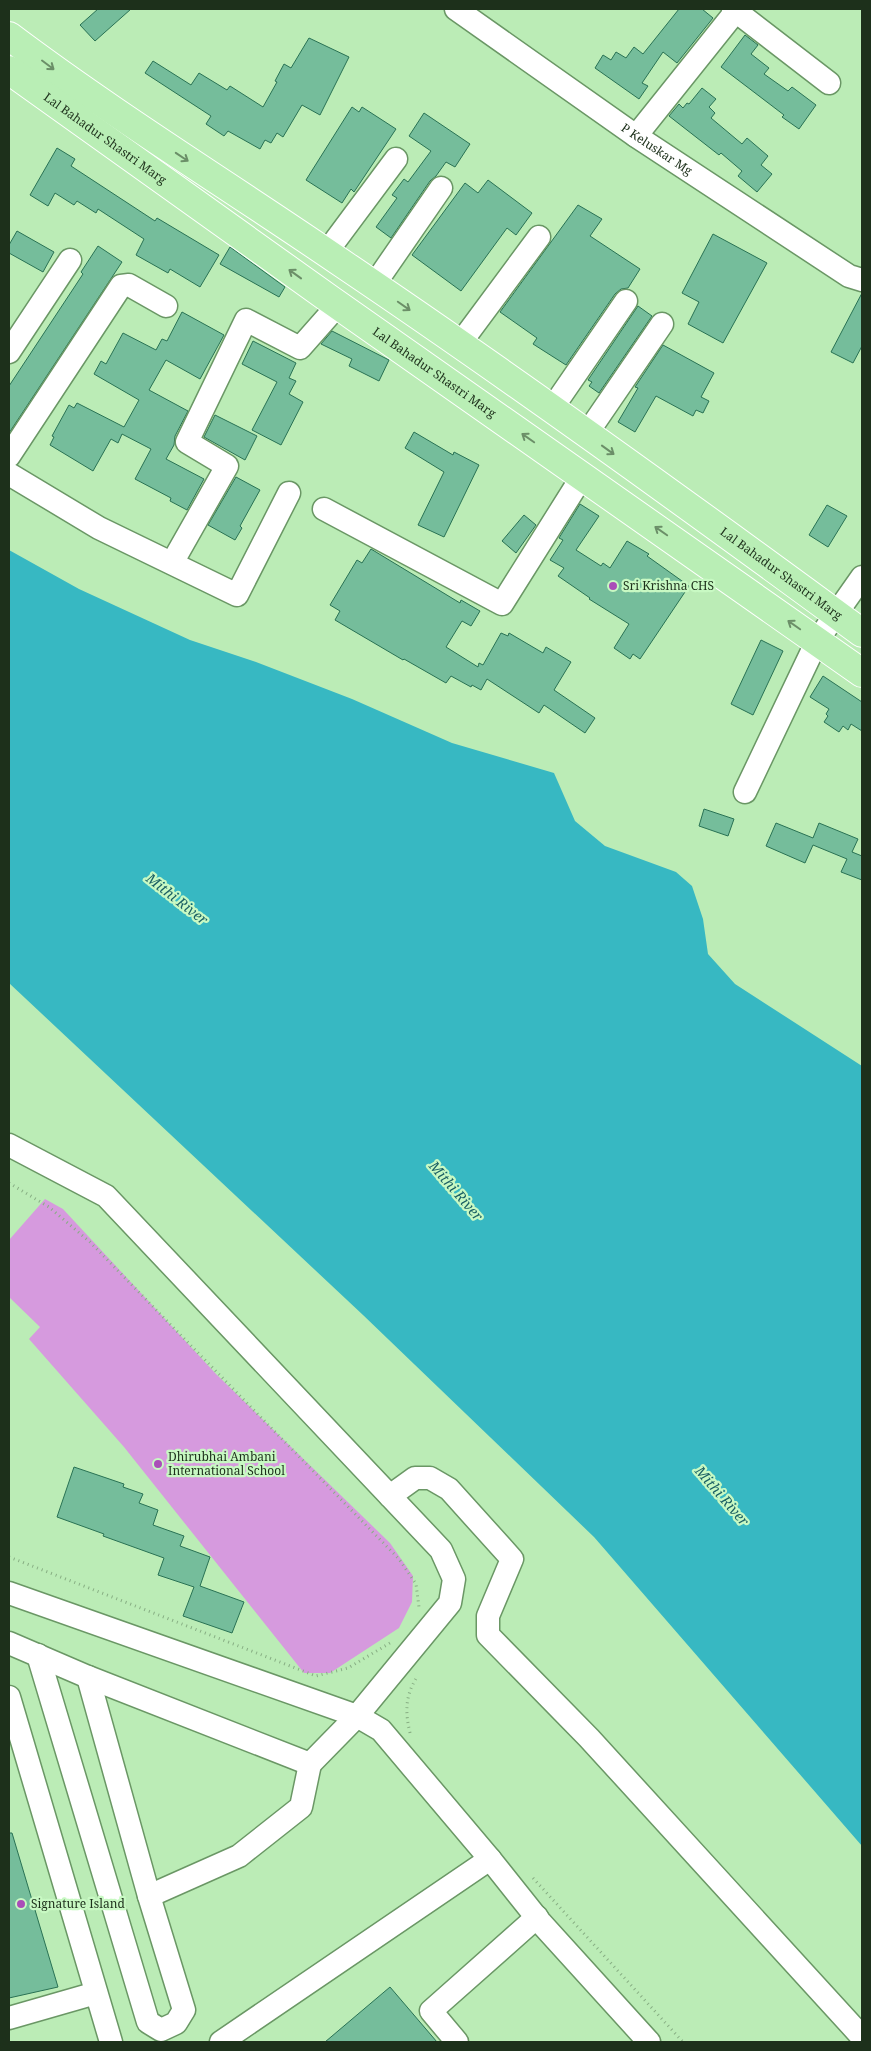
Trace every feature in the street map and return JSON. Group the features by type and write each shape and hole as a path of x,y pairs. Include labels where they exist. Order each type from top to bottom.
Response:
{"main road":[{"name":"Lal Bahadur Shastri Marg","path":"9,36 71,98 333,302 862,673"},
{"name":"Lal Bahadur Shastri Marg","path":"9,70 71,98 337,259 586,434 862,633"},
{"path":"333,302 337,259"}],"street":[{"name":"P Keluskar Mg","path":"456,9 636,136 849,276 862,280"},
{"path":"636,136 735,10 830,83"},
{"path":"337,259 396,159"},
{"path":"374,286 441,188"},
{"path":"459,345 539,237"},
{"path":"9,352 70,260"},
{"path":"9,456 121,286 129,285 166,306"},
{"path":"551,410 626,301"},
{"path":"172,564 227,466 187,442 246,320 300,348 333,302"},
{"path":"586,434 662,324"},
{"path":"9,474 100,528 237,595 289,493"},
{"path":"324,509 502,604 583,476"},
{"path":"745,792 817,641 862,577"},
{"path":"9,1145 106,1196 441,1550 454,1579 450,1603 357,1716 310,1764 301,1806 239,1856 148,1896"},
{"path":"390,1496 415,1478 430,1478 449,1489 512,1559 488,1616 488,1634 602,1752 862,2037"},
{"path":"9,1593 357,1716 382,1730 537,1917 648,2042"},
{"path":"9,1643 88,1677 310,1764"},
{"path":"38,1655 148,2022 161,2030 176,2023 184,2010 148,1896 88,1677"},
{"path":"9,1697 17,1758 96,1993 110,2042"},
{"path":"221,2042 490,1859"},
{"path":"457,2042 431,2010 537,1917"},
{"path":"9,2018 96,1993"}],"path":[{"path":"9,1183 49,1208 90,1242 399,1558 416,1584 419,1607 413,1614"},
{"path":"9,1557 316,1676 348,1668 391,1643"},
{"path":"411,1739 405,1715 406,1707 409,1690 421,1669"},
{"path":"526,1871 684,2042"}],"shaded area":[{"name":"Dhirubhai Ambani International School","path":"45,1199 63,1209 216,1374 390,1543 413,1576 412,1602 399,1628 330,1673 304,1673 124,1447 29,1339 40,1327 9,1297 9,1240"}],"water":[{"name":"Mithi River","path":"9,550 79,589 190,640 256,662 352,699 452,743 554,773 575,821 605,846 676,872 692,886 703,919 708,954 735,984 862,1066 862,1846 594,1537 363,1315 9,983"}],"building":[{"path":"98,9 131,9 95,41 80,25"},
{"path":"679,9 702,9 713,18 677,63 663,52 642,83 648,86 639,99 595,68 603,55 611,60 616,52 626,58 634,47 643,54"},
{"path":"745,35 758,45 751,54 769,68 764,74 788,91 792,87 816,105 799,129 782,117 784,115 721,67"},
{"path":"309,38 349,57 320,115 302,105 283,137 277,133 271,143 265,140 260,149 228,131 224,136 206,124 211,116 145,73 153,61 191,85 199,73 227,90 230,86 263,107 277,82 275,81 284,64 291,68"},
{"path":"702,88 716,99 709,107 715,113 711,118 742,144 747,138 768,156 761,165 772,174 757,192 738,176 742,171 721,153 719,155 669,116 679,104 683,108 687,103 689,104"},
{"path":"352,107 359,112 362,107 396,129 354,192 351,189 342,203 306,180"},
{"path":"424,113 470,144 455,167 446,162 430,181 391,238 376,227 397,198 392,195 404,179 408,182 431,151 409,136"},
{"path":"57,148 75,159 71,166 155,221 157,218 219,255 200,287 170,269 168,273 136,255 144,239 98,209 96,213 77,201 74,205 55,193 48,206 30,195"},
{"path":"488,180 532,213 516,235 507,228 461,291 412,255 465,183 478,193"},
{"path":"578,205 602,219 590,236 640,269 628,288 621,289 615,294 566,365 533,344 537,338 500,312"},
{"path":"17,231 54,252 43,272 9,253 9,245"},
{"path":"713,234 767,263 723,343 688,324 699,302 682,293"},
{"path":"98,246 122,262 9,433 9,386 83,274 81,272"},
{"path":"230,247 285,287 279,297 220,264"},
{"path":"862,293 862,346 853,363 831,352"},
{"path":"638,306 652,316 599,393 589,386 592,382 588,380"},
{"path":"182,312 224,335 200,379 166,360 149,390 188,411 166,459 204,479 187,510 170,501 171,498 135,479 151,449 122,434 118,443 111,439 93,471 50,445 54,437 52,436 69,405 74,408 77,403 124,427 139,400 94,374 101,361 106,364 123,333 156,350 162,339 167,341"},
{"path":"332,331 389,360 379,381 349,366 352,359 321,344"},
{"path":"253,341 296,363 289,378 296,381 289,394 303,402 281,445 252,430 277,382 242,364"},
{"path":"663,345 714,373 701,397 709,401 703,413 696,410 693,416 656,396 635,432 618,422 638,388 635,387"},
{"path":"215,415 257,436 245,460 204,437"},
{"path":"414,432 453,455 454,452 479,465 444,537 418,525 444,472 405,448"},
{"path":"236,477 260,490 240,526 242,528 235,540 208,525"},
{"path":"580,504 599,516 576,550 601,566 603,563 610,568 627,541 649,554 647,556 689,586 640,659 633,654 630,659 614,648 629,624 589,599 558,576 564,568 550,560 563,540 559,538"},
{"path":"827,505 847,516 828,547 809,535"},
{"path":"524,515 536,525 516,553 502,541"},
{"path":"371,549 460,603 461,600 480,611 471,626 462,621 446,647 478,667 479,663 483,665 501,633 508,636 509,633 543,653 546,647 571,662 554,690 595,718 585,733 544,705 539,713 487,679 481,690 472,685 471,687 451,676 446,683 335,620 340,611 330,605 357,560 362,563"},
{"path":"761,640 783,651 753,715 731,704"},
{"path":"823,676 862,702 862,731 851,724 848,730 843,726 839,732 824,722 828,716 826,714 829,709 810,697"},
{"path":"704,809 734,819 728,836 699,826"},
{"path":"776,823 813,838 819,823 858,839 852,852 862,856 862,880 841,872 847,859 813,845 805,863 766,846"},
{"path":"74,1467 124,1484 123,1487 143,1494 139,1503 158,1510 153,1525 184,1536 180,1546 210,1557 200,1586 244,1602 232,1633 183,1616 194,1587 158,1575 164,1558 57,1517"},
{"name":"Signature Island","path":"9,1833 12,1833 58,1987 9,1998"},
{"path":"390,1987 437,2042 325,2042"}],"place":[{"name":"Sri Krishna CHS","path":"613,586"},
{"name":"Dhirubhai Ambani International School","path":"158,1464"},
{"name":"Signature Island","path":"21,1904"}]}
